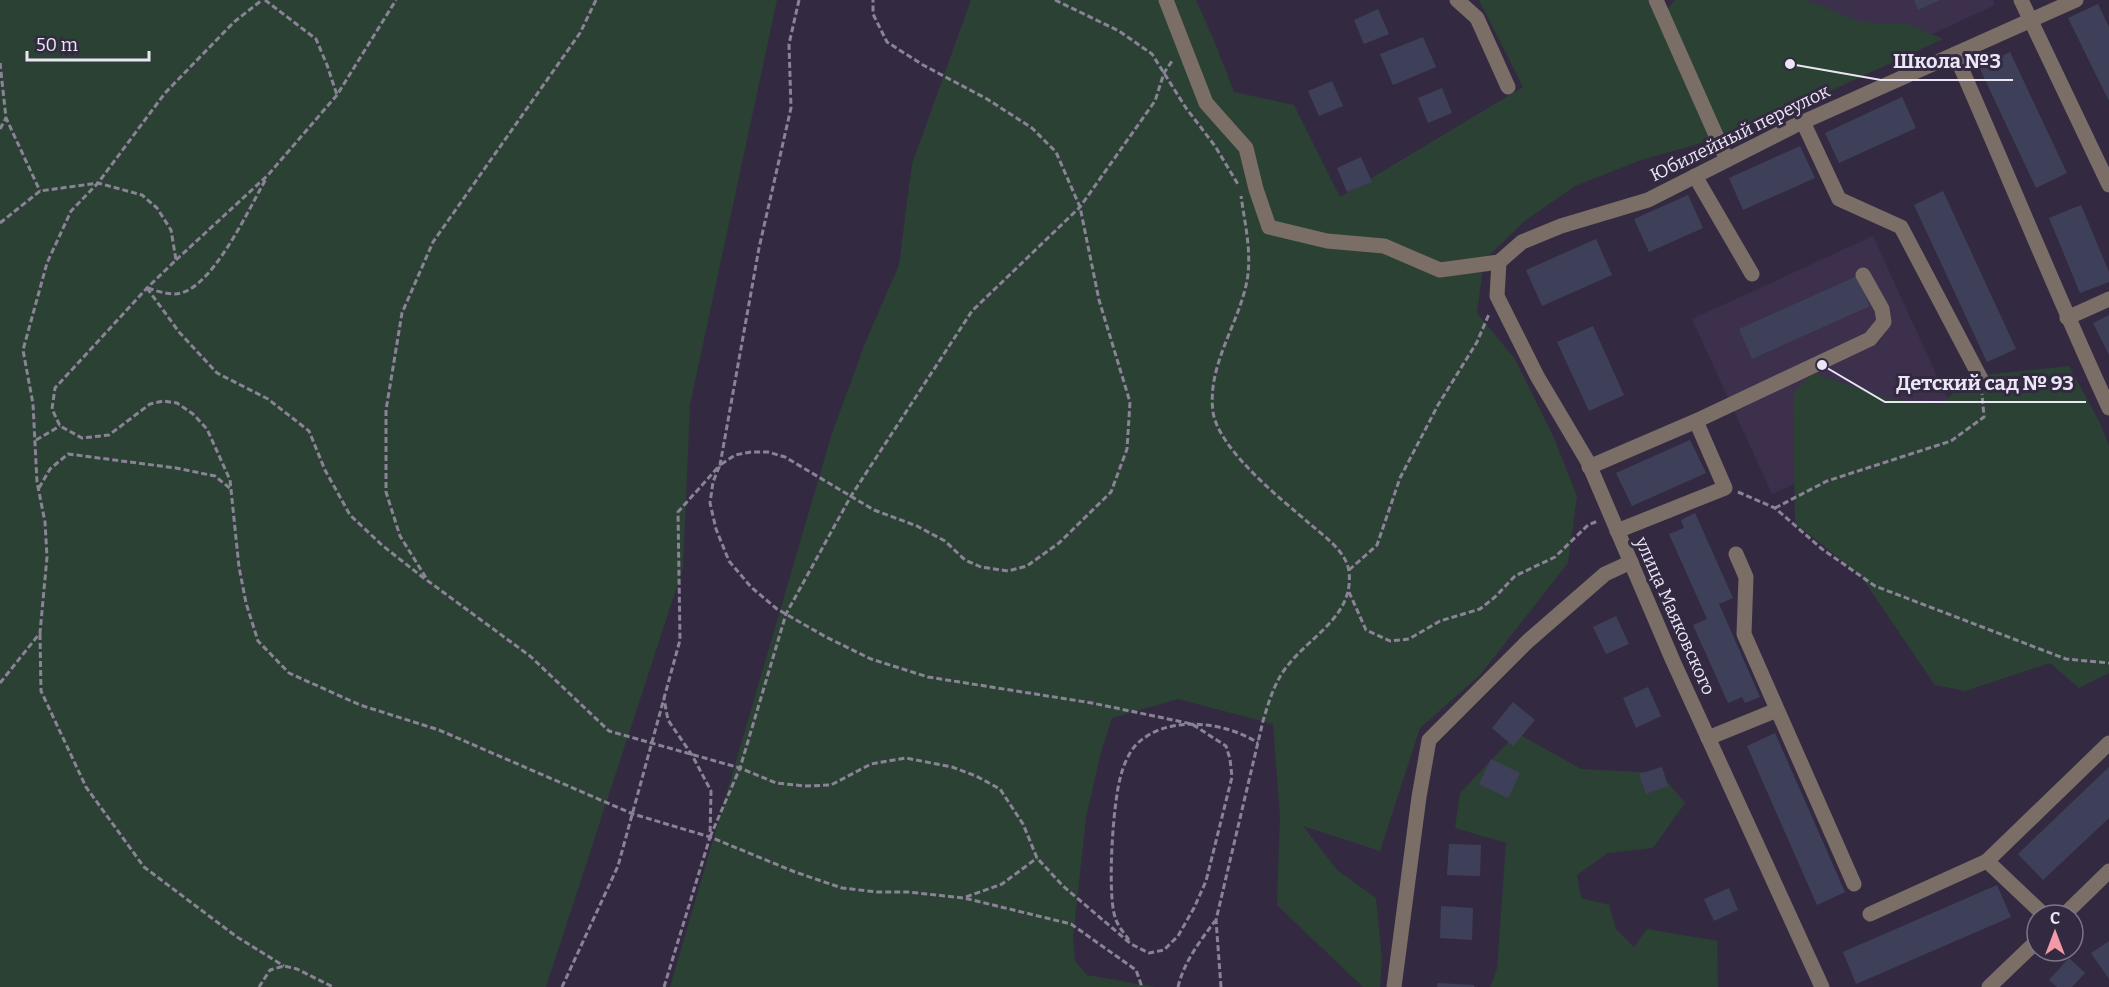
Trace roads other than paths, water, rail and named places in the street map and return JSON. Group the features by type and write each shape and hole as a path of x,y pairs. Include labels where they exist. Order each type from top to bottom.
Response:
{"street":[{"path":"1166,0 1206,103 1246,148 1256,189 1269,227 1327,241 1384,246 1440,270 1499,262"},
{"path":"1456,0 1477,18 1508,87"},
{"path":"1656,0 1727,160"},
{"path":"2021,0 2108,181"},
{"name":"Юбилейный переулок","path":"1499,262 1522,242 1561,226 1648,200 1803,122 2076,0"},
{"path":"1955,54 2020,201 2067,318 2109,408"},
{"path":"1803,122 1839,199 1901,227 1981,379"},
{"path":"1695,176 1752,274"},
{"name":"улица Маяковского","path":"1499,262 1497,296 1537,376 1589,466 1708,738 1822,987"},
{"path":"1589,466 1696,421 1870,339 1884,322 1882,309 1863,275"},
{"path":"2067,318 2109,299"},
{"path":"1617,531 1725,488 1696,421"},
{"path":"1736,554 1746,578 1744,634 1854,884"},
{"path":"1394,987 1429,740 1528,641 1605,574 1631,562"},
{"path":"1708,738 1777,710"},
{"path":"1870,914 1987,861 2109,743"},
{"path":"1987,861 2031,903"},
{"path":"2076,903 2109,871"},
{"path":"1989,987 2025,952"}],"place":[{"name":"Школа №3","path":"1790,64"},
{"name":"Детский сад № 93","path":"1822,365"}]}
